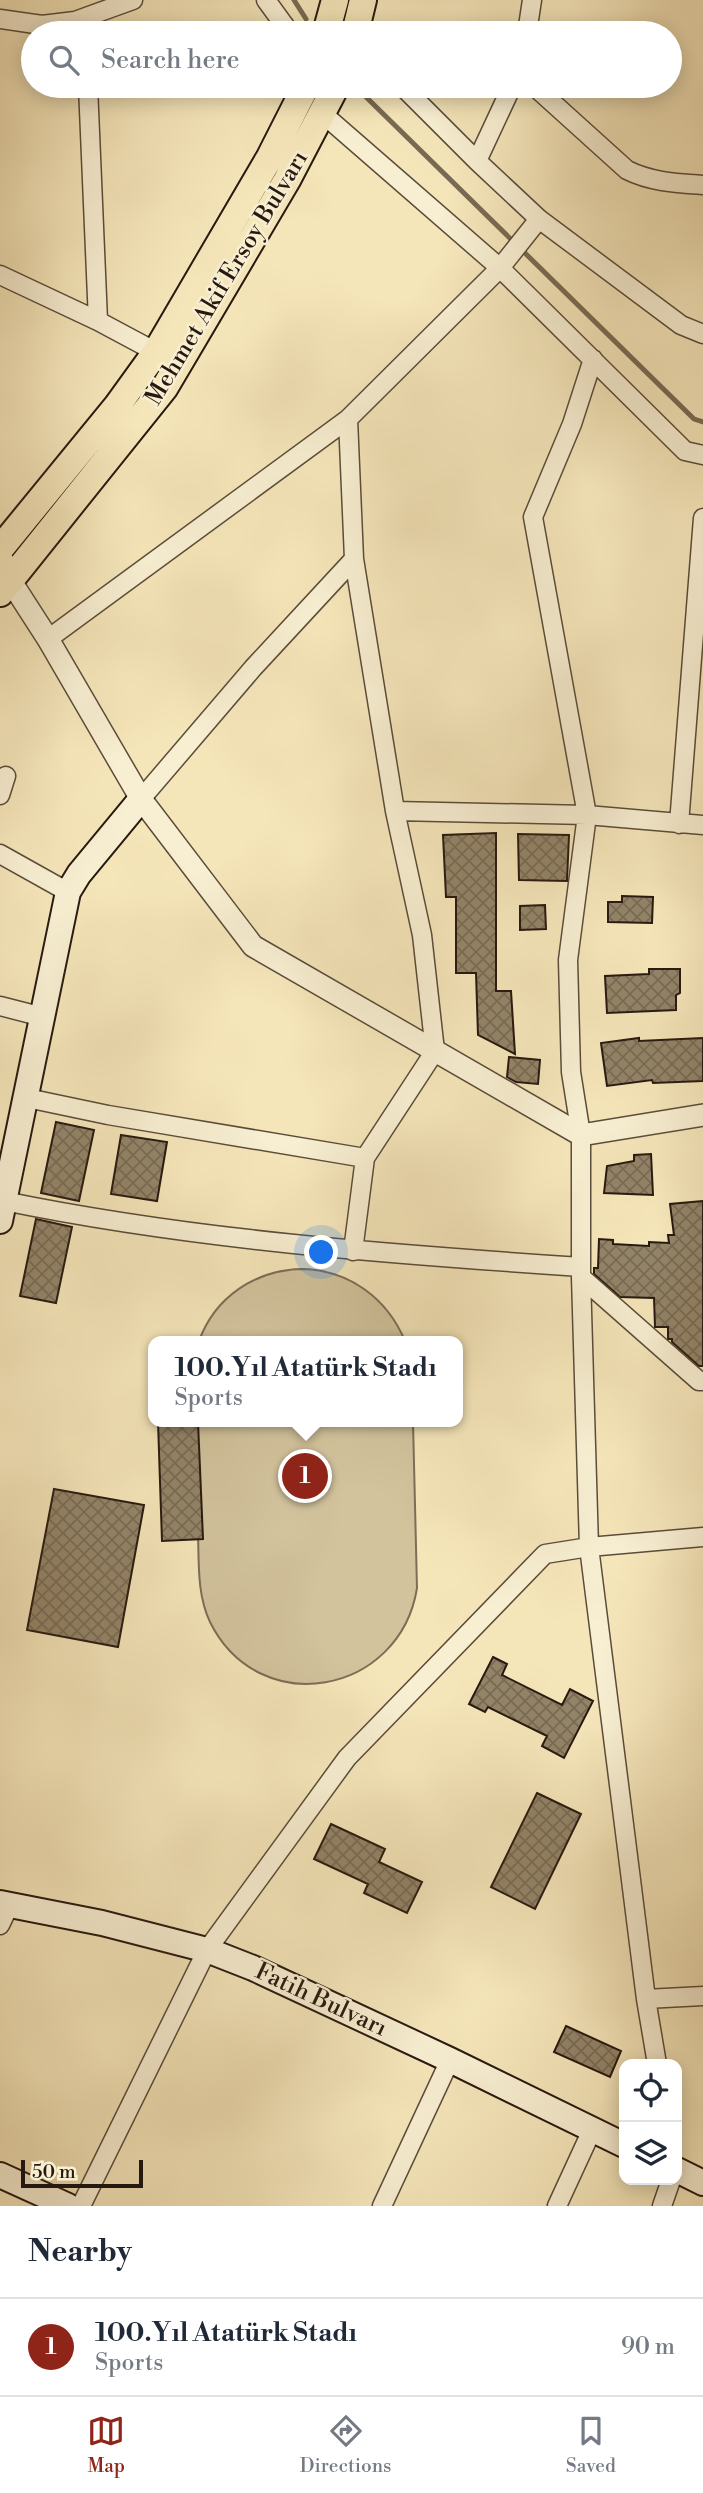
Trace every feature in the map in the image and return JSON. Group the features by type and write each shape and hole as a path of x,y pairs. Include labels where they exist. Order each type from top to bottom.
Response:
{"main road":[{"path":"329,21 335,0"},
{"path":"358,21 363,0"},
{"name":"Mehmet Akif Ersoy Bulvarı","path":"0,549 117,406 156,352 270,158 300,98"},
{"name":"Mehmet Akif Ersoy Bulvarı","path":"3,578 165,387 330,98"},
{"path":"2,1211 68,892 79,874 141,799"},
{"name":"Fatih Bulvarı","path":"3,1911 114,1926 207,1950 253,1968 450,2060 619,2143"},
{"path":"682,2172 703,2183"},
{"path":"0,2175 68,2206"}],"street":[{"path":"89,21 133,0"},
{"path":"266,0 281,21"},
{"path":"529,21 532,0"},
{"path":"0,19 21,22"},
{"path":"89,98 98,321"},
{"path":"413,98 540,219 681,325 703,334"},
{"path":"477,161 506,98"},
{"path":"547,98 627,170 659,182 703,185"},
{"path":"323,114 500,268 685,451 703,455"},
{"path":"48,639 348,419 500,268 540,219"},
{"path":"0,275 98,321 156,352"},
{"path":"593,359 572,424 533,517 587,815 568,960 571,1072 581,1135 581,1272 589,1547 646,1999 656,2059"},
{"path":"348,419 354,559 395,811 422,935 435,1051 365,1158 353,1251"},
{"path":"679,824 703,518"},
{"path":"141,799 253,668 354,559"},
{"path":"3,578 48,639 141,799 253,946 581,1135 703,1115"},
{"path":"0,795 6,776"},
{"path":"395,811 587,815 703,825"},
{"path":"0,854 68,892"},
{"path":"0,1006 43,1017"},
{"path":"27,1098 108,1115 365,1158"},
{"path":"2,1211 84,1217 353,1251 581,1272 699,1381 703,1381"},
{"path":"81,2206 207,1950 347,1758 545,1554 589,1547 703,1537"},
{"path":"646,1999 703,1996"},
{"path":"382,2206 450,2060"},
{"path":"557,2206 593,2130"},
{"path":"662,2206 669,2185"}],"shaded area":[{"path":"319,1271 350,1281 377,1300 402,1336 201,1336 215,1311 226,1299 253,1281 268,1274"},
{"path":"194,1427 413,1427 417,1588 405,1624 384,1652 357,1672 326,1682 293,1683 261,1674 232,1653 210,1622 201,1590"}],"building":[{"path":"496,833 496,991 511,991 515,1054 478,1035 476,973 456,973 456,897 446,897 443,835"},
{"path":"518,834 569,835 567,881 519,880"},
{"path":"622,896 653,897 652,923 608,922 608,902 622,902"},
{"path":"545,905 546,929 520,930 520,906"},
{"path":"649,969 680,969 680,993 676,995 676,1010 607,1013 605,976 649,974"},
{"path":"639,1038 639,1041 703,1038 703,1081 653,1083 652,1080 607,1086 601,1043"},
{"path":"509,1057 540,1060 538,1084 516,1082 507,1077"},
{"path":"56,1122 94,1130 79,1201 41,1193"},
{"path":"121,1135 167,1142 157,1201 111,1194"},
{"path":"651,1154 653,1195 604,1193 607,1166 634,1161 634,1155"},
{"path":"703,1201 703,1366 699,1366 672,1342 672,1339 668,1339 668,1327 655,1327 654,1298 620,1297 594,1274 594,1268 598,1268 599,1239 613,1240 613,1244 649,1246 649,1242 669,1243 668,1235 674,1235 670,1204"},
{"path":"36,1219 72,1227 56,1303 20,1296"},
{"path":"158,1427 198,1427 203,1539 162,1541"},
{"path":"54,1489 144,1505 118,1647 27,1630"},
{"path":"493,1657 507,1664 502,1675 562,1705 570,1689 593,1701 564,1758 542,1746 547,1736 488,1707 485,1712 469,1704"},
{"path":"537,1793 581,1814 535,1909 491,1887"},
{"path":"331,1824 385,1849 379,1862 422,1882 407,1913 364,1893 368,1884 314,1859"},
{"path":"566,2026 621,2051 610,2077 554,2052"}],"waterway":[{"path":"294,0 306,19"},
{"path":"367,98 694,419 703,422"}],"place":[{"name":"100.Yıl Atatürk Stadı","path":"305,1476"}]}
